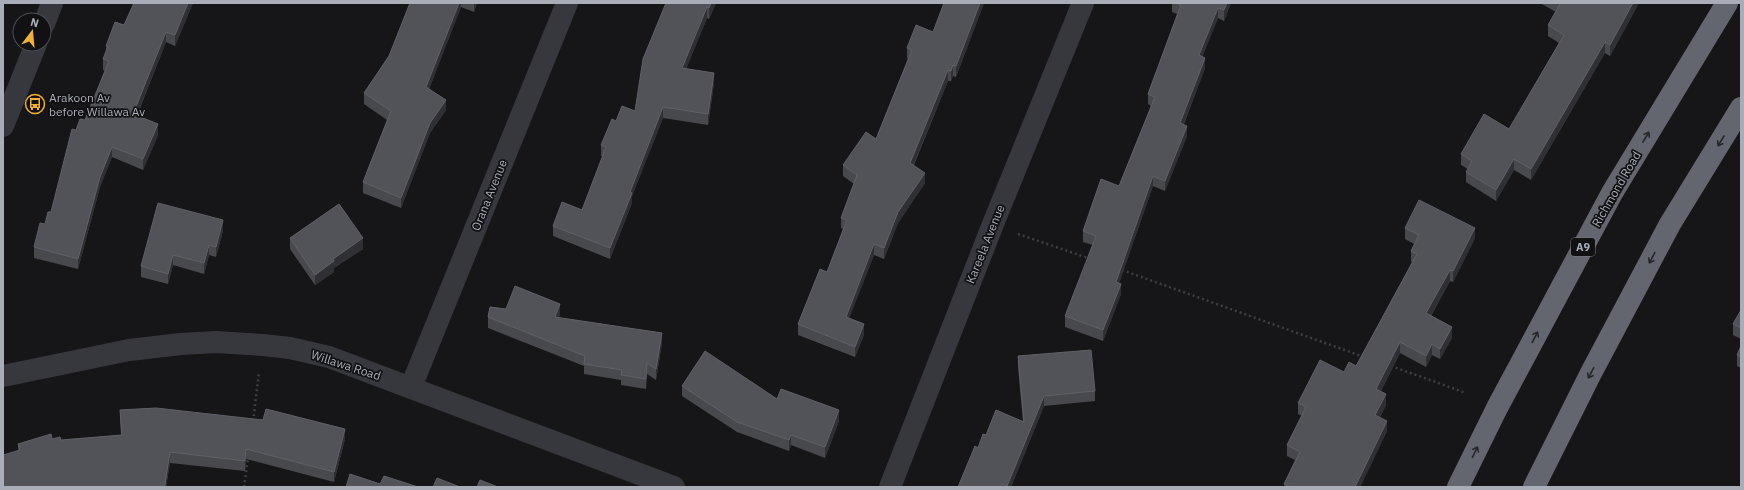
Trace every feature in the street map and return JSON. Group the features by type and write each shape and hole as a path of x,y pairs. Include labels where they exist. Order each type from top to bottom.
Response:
{"highway":[{"name":"Richmond Road","path":"1458,487 1497,408 1612,193 1726,3"},
{"path":"1534,487 1591,373 1670,224 1741,108"}],"street":[{"name":"Orana Avenue","path":"411,387 566,3"},
{"name":"Kareela Avenue","path":"890,487 993,224 1083,3"},
{"path":"3,126 33,52"},
{"name":"Willawa Road","path":"3,376 129,350 181,344 216,342 290,348 329,357 674,487"}],"path":[{"path":"993,224 1097,262"},
{"path":"1120,270 1368,358"},
{"path":"1390,366 1466,393"},
{"path":"252,428 259,371"},
{"path":"244,487 249,457"}],"building":[{"path":"134,3 188,3 175,35 166,32 133,114 158,124 143,159 112,147 100,177 78,259 34,247 40,223 45,224 48,212 51,212 72,129 76,130 80,119 85,120 109,61 103,59 115,22 124,25"},
{"path":"410,3 459,3 426,87 446,100 430,123 401,198 363,182 391,111 364,93 389,56"},
{"path":"666,3 711,3 709,8 707,7 682,68 714,73 708,114 663,107 630,192 632,193 610,248 553,226 562,202 582,210 606,147 601,145 612,119 616,121 622,106 635,111 643,59"},
{"path":"944,3 980,3 956,66 953,65 951,71 948,70 910,163 925,173 898,212 884,248 874,244 846,317 864,324 855,347 798,324 820,269 827,272 847,220 841,218 857,175 843,165 866,132 876,139 912,50 907,48 916,25 933,32"},
{"path":"1176,3 1227,3 1224,10 1218,8 1199,55 1205,58 1180,123 1187,126 1165,181 1153,176 1116,282 1121,284 1103,330 1065,316 1096,236 1083,231 1101,179 1119,186 1155,97 1148,94 1181,5"},
{"path":"1559,3 1633,3 1610,45 1605,42 1531,169 1514,159 1496,190 1466,172 1472,161 1461,154 1484,114 1509,129 1564,35 1548,25 1560,4"},
{"path":"1419,200 1475,228 1453,271 1450,270 1426,313 1452,327 1440,349 1432,344 1426,356 1400,342 1376,389 1386,394 1375,415 1387,421 1355,487 1291,487 1284,484 1300,452 1287,445 1306,407 1298,403 1320,360 1344,372 1349,362 1356,366 1417,254 1411,251 1419,235 1405,228"},
{"path":"158,203 223,220 216,247 209,245 204,263 173,255 168,274 141,266"},
{"path":"339,204 363,238 333,259 334,261 315,275 290,238"},
{"path":"515,286 560,304 555,317 662,333 656,369 647,363 646,379 621,375 622,370 584,364 585,356 488,317 490,307 506,309"},
{"path":"1741,310 1741,328 1733,324"},
{"path":"1741,346 1741,357 1737,355"},
{"path":"1091,350 1095,391 1044,396 1007,486 1002,484 1001,487 958,487 975,446 978,448 983,434 986,435 996,410 1024,422 1018,356"},
{"path":"705,351 777,399 781,389 839,410 825,447 791,435 789,440 737,422 682,386"},
{"path":"156,408 263,420 266,409 345,429 334,472 246,449 245,461 170,452 165,487 3,487 3,455 20,450 18,444 51,434 52,439 60,437 61,440 122,435 120,410"},
{"path":"350,474 380,484 384,476 418,487 346,487"},
{"path":"437,478 460,487 433,487"},
{"path":"480,480 498,487 477,487"}],"place":[{"name":"Arakoon Av before Willawa Av","path":"35,104"}]}
